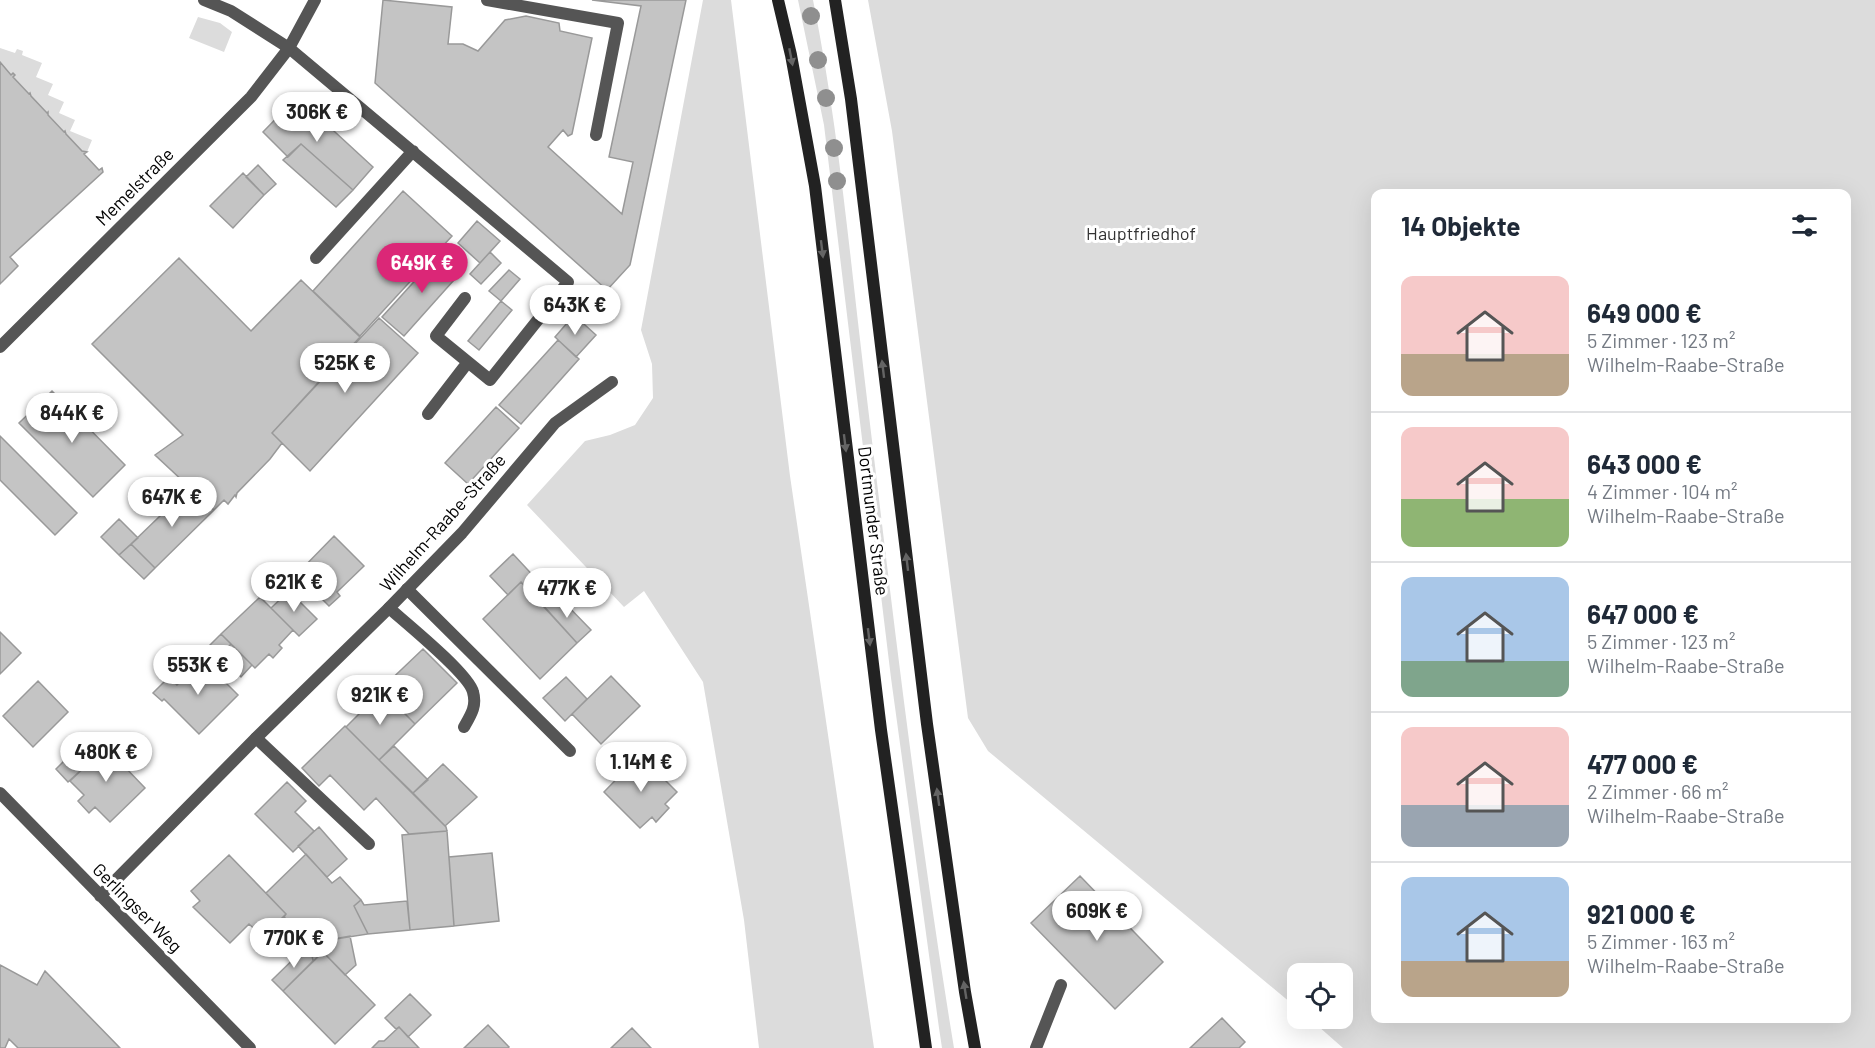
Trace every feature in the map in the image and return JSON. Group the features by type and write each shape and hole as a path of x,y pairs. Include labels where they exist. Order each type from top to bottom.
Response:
{"main road":[{"name":"Dortmunder Straße","path":"778,0 791,55 815,186 880,730 926,1048"},
{"name":"Dortmunder Straße","path":"835,0 851,99 927,724 975,1048"}],"street":[{"path":"204,0 231,11 289,48 568,282 490,380 436,336 465,298"},
{"name":"Memelstraße","path":"0,347 251,97 289,48 315,0"},
{"path":"487,0 618,23 596,135"},
{"path":"316,258 413,151"},
{"path":"428,414 468,362"},
{"name":"Wilhelm-Raabe-Straße","path":"99,896 389,608 462,532 555,423 612,382"},
{"path":"406,588 570,751"},
{"path":"389,608 454,666 473,689 475,708 464,727"},
{"path":"256,738 369,844"},
{"name":"Gerlingser Weg","path":"0,793 250,1048"},
{"path":"1036,1048 1061,985"}],"green space":[{"path":"703,0 731,0 790,476 874,1048 759,1048 744,920 703,682 644,591 624,607 527,505 585,441 610,435 635,425 653,398 652,364 641,330"},
{"path":"798,0 813,0 829,93 905,711 954,1048 942,1048 939,1028 891,678 824,125"},
{"name":"Hauptfriedhof","path":"868,0 1875,0 1875,1048 1343,1048 1321,1029 1353,1029 1353,963 1287,963 1287,1000 988,751 968,718 892,131"},
{"path":"198,17 220,23 232,32 224,52 189,38"},
{"path":"0,48 15,53 17,49 23,51 22,55 42,63 36,77 53,84 48,95 64,102 59,113 75,120 70,131 92,140 87,152 82,151 0,62"}],"building":[{"path":"383,0 452,7 448,44 463,44 478,51 505,20 526,16 559,23 560,31 592,38 572,134 568,136 563,130 548,147 622,214 633,162 609,157 641,6 592,0 686,0 630,265 607,290 375,83"},
{"path":"0,62 11,75 13,73 15,75 13,77 82,151 87,152 84,154 99,170 102,168 103,172 10,257 18,266 0,284"},
{"path":"297,97 373,167 353,190 301,144 288,157 263,132"},
{"path":"301,144 353,190 336,207 283,160"},
{"path":"258,165 276,184 264,195 246,177"},
{"path":"243,173 264,195 233,228 210,206"},
{"path":"403,191 452,236 360,336 313,291"},
{"path":"477,221 500,241 480,263 458,243"},
{"path":"441,252 462,271 404,336 382,317"},
{"path":"490,252 501,263 481,284 470,274"},
{"path":"179,258 251,331 301,280 360,337 272,433 282,443 270,459 237,493 236,497 235,495 228,504 224,500 214,510 155,455 183,435 92,344"},
{"path":"509,270 520,279 501,301 489,291"},
{"path":"501,301 512,310 479,350 468,341"},
{"path":"574,315 596,335 576,357 555,337"},
{"path":"379,318 418,353 310,471 272,433"},
{"path":"558,340 579,359 521,424 499,405"},
{"path":"52,391 125,465 93,497 19,423"},
{"path":"496,407 519,428 468,484 445,463"},
{"path":"0,436 77,513 55,535 0,480"},
{"path":"189,488 214,510 155,568 131,544"},
{"path":"119,519 138,538 119,555 101,537"},
{"path":"334,536 364,566 337,592 340,596 329,606 297,574"},
{"path":"131,544 155,568 144,579 119,555"},
{"path":"513,554 539,582 530,591 521,582 508,595 490,576"},
{"path":"291,568 312,590 301,600 280,579"},
{"path":"521,582 577,643 540,679 483,619"},
{"path":"289,591 317,619 299,636 271,608"},
{"path":"260,597 293,630 279,645 282,648 273,658 269,654 255,668 221,634"},
{"path":"547,598 554,606 561,599 591,630 577,643 541,603"},
{"path":"0,632 21,653 0,674"},
{"path":"221,634 231,644 220,655 210,645"},
{"path":"231,644 252,665 241,677 220,655"},
{"path":"423,649 457,683 415,724 381,689"},
{"path":"202,659 238,695 199,734 164,699 162,701 153,693 169,677 177,685"},
{"path":"611,676 640,706 601,744 572,714"},
{"path":"566,677 587,699 565,721 543,698"},
{"path":"38,681 68,712 33,747 3,716"},
{"path":"382,691 415,724 379,760 346,727"},
{"path":"345,726 446,827 447,831 409,834 376,798 364,810 330,775 319,786 302,768"},
{"path":"98,739 145,788 110,822 95,807 89,813 78,801 84,795 70,781 90,762 82,754"},
{"path":"394,746 428,780 413,793 379,760"},
{"path":"77,748 90,762 68,782 56,769"},
{"path":"640,755 677,792 665,804 669,808 656,822 652,817 640,828 604,792"},
{"path":"443,764 477,797 445,826 413,793"},
{"path":"287,782 306,801 295,812 314,831 293,852 255,814"},
{"path":"319,827 347,859 327,877 298,846"},
{"path":"447,831 454,926 410,930 402,835"},
{"path":"492,853 499,921 454,926 449,857"},
{"path":"306,854 332,883 340,877 361,900 354,906 368,934 310,943 295,928 287,937 280,930 289,922 284,917 286,914 266,893"},
{"path":"229,855 286,914 263,937 249,924 230,943 193,907 200,901 191,891"},
{"path":"1080,876 1163,962 1115,1009 1031,923"},
{"path":"361,900 364,905 407,901 410,930 368,934 354,906"},
{"path":"350,936 356,965 345,975 323,952 313,961 310,943"},
{"path":"310,943 313,961 283,991 272,980"},
{"path":"323,952 375,1005 335,1044 283,991"},
{"path":"0,965 37,985 45,971 120,1048 18,1048 9,1039 5,1048 0,1048"},
{"path":"410,994 431,1015 408,1037 399,1027 396,1029 385,1018"},
{"path":"1222,1018 1245,1042 1239,1048 1190,1048"},
{"path":"488,1025 508,1048 464,1048"},
{"path":"399,1027 419,1048 372,1048 379,1041 384,1041"},
{"path":"632,1028 651,1048 611,1048"}]}
